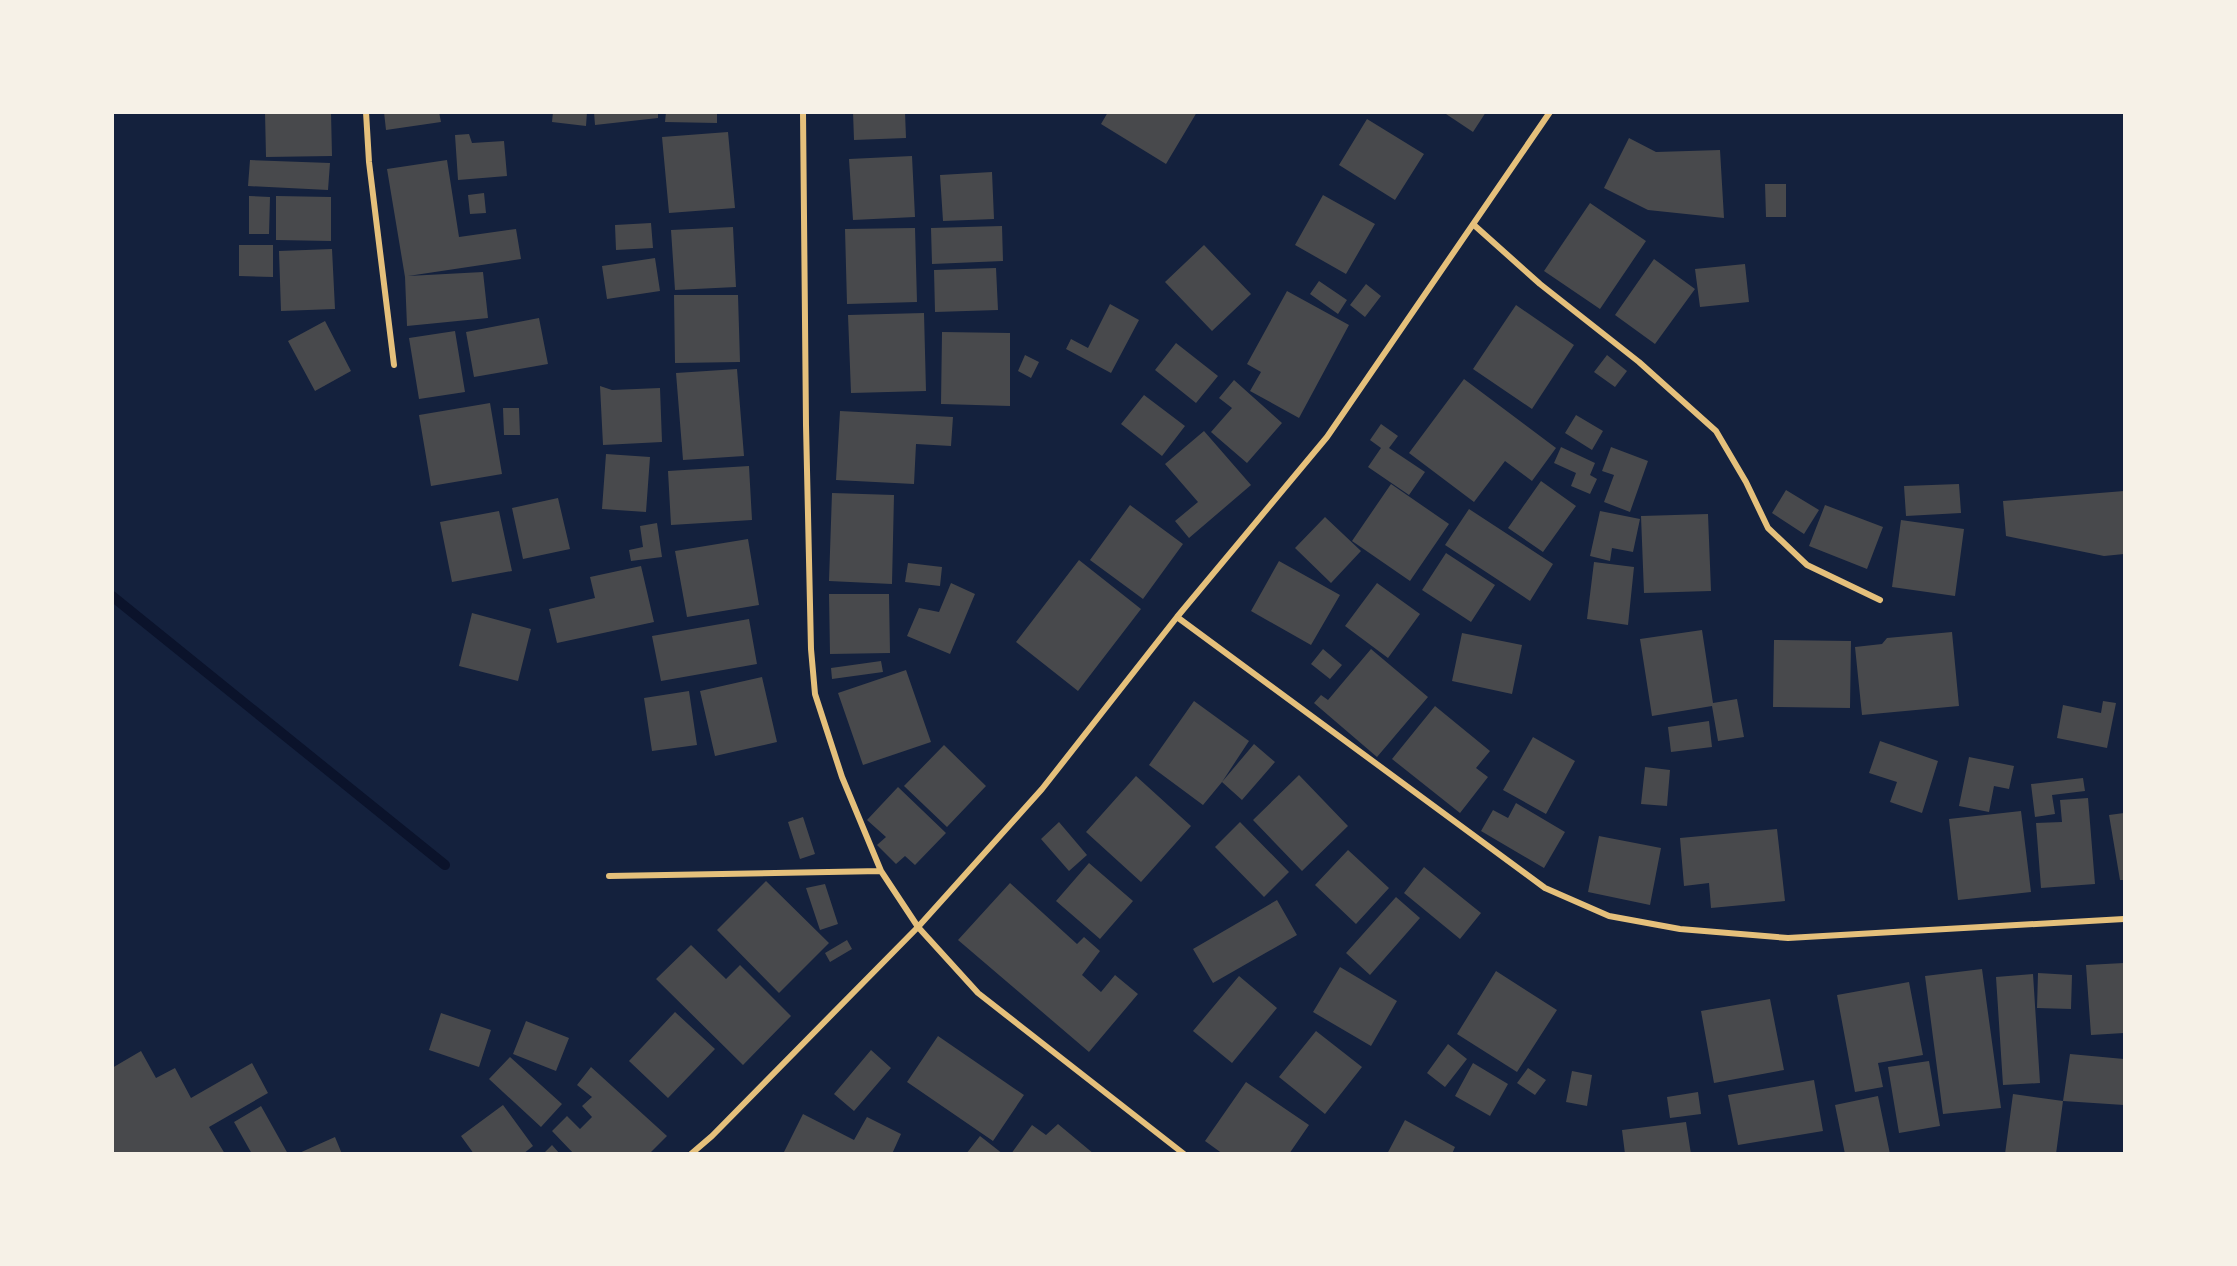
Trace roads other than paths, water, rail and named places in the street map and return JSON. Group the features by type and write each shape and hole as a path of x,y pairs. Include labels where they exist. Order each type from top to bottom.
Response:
{"street":[{"path":"366,112 369,162 394,365"},
{"path":"803,112 806,436 811,649 815,694 842,777 880,871 918,927 978,993 1184,1154"},
{"path":"692,1154 918,927 1042,789 1177,617 1327,437 1551,112"},
{"path":"1474,225 1540,284 1639,362 1716,431 1746,482 1768,528 1784,544 1807,565 1880,600"},
{"path":"1177,617 1545,888 1609,916 1680,929 1788,938 2124,918"},
{"path":"609,876 880,871"}],"waterway":[{"path":"112,596 445,865"}]}
